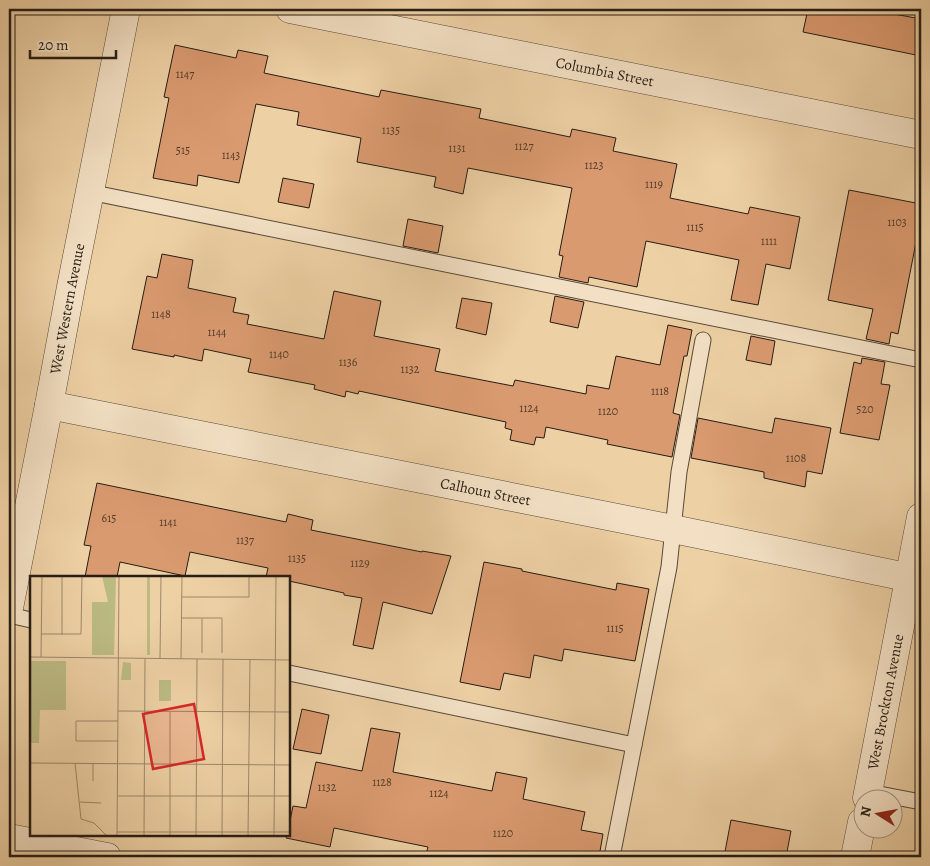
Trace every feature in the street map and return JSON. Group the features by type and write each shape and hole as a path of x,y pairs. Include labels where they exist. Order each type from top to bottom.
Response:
{"street":[{"name":"West Western Avenue","path":"9,608 126,9"},
{"name":"Columbia Street","path":"290,9 921,135"},
{"name":"Calhoun Street","path":"49,405 915,579"},
{"name":"West Brockton Avenue","path":"870,788 915,579 921,517"},
{"path":"9,838 107,857"},
{"path":"855,857 859,838"}],"lane":[{"path":"90,192 921,360"},
{"path":"612,857 669,567 679,472 703,340"},
{"path":"9,615 30,620"},
{"path":"290,673 634,744"},
{"path":"902,799 921,802"}],"building":[{"path":"808,9 867,9 921,19 921,56 803,32"},
{"path":"175,45 236,58 238,50 268,56 264,73 379,97 381,90 481,109 479,118 570,137 572,129 616,138 613,151 677,164 670,198 748,214 750,207 800,217 790,269 766,264 758,305 731,300 739,260 646,241 637,287 589,277 588,283 559,277 563,256 559,255 572,188 468,168 463,194 434,187 436,177 357,162 361,138 297,125 299,112 256,104 239,183 198,175 197,186 153,178 169,98 164,97"},
{"path":"283,178 314,184 309,208 278,202"},
{"path":"849,190 921,204 921,217 898,334 891,332 889,344 866,339 873,309 828,300"},
{"path":"408,219 443,226 438,253 403,246"},
{"path":"162,254 193,260 188,288 236,298 233,312 249,315 247,324 324,339 334,291 381,301 374,336 440,349 435,371 513,386 515,380 586,394 587,385 609,389 616,356 660,365 668,325 692,330 687,356 684,356 673,413 680,415 672,457 607,444 608,440 546,427 544,438 536,437 534,445 510,440 512,430 505,428 506,422 359,391 358,394 346,391 345,397 314,389 315,385 248,372 251,359 204,349 202,361 132,349 147,276 157,278"},
{"path":"555,296 584,302 578,328 550,322"},
{"path":"462,298 492,303 486,335 456,328"},
{"path":"751,336 775,341 771,365 746,360"},
{"path":"862,358 885,362 881,384 890,385 879,440 840,433 854,362 861,364"},
{"path":"698,418 772,433 775,418 831,428 822,474 807,471 805,487 764,478 764,472 691,458"},
{"path":"97,483 286,522 288,514 313,520 311,530 451,556 432,614 383,602 373,649 353,645 362,598 290,581 290,576 266,576 268,568 190,552 185,576 120,562 117,576 85,576 91,546 84,545"},
{"path":"484,562 616,590 617,583 649,589 635,661 564,649 562,661 534,655 530,678 504,673 500,690 460,682"},
{"path":"302,709 329,715 321,754 293,749"},
{"path":"371,728 400,733 393,772 492,791 496,772 527,778 523,799 585,812 581,830 603,834 599,857 425,857 428,847 334,828 330,847 286,838 290,836 293,806 306,808 316,762 362,771"},
{"path":"731,820 791,831 786,857 724,857"}]}
